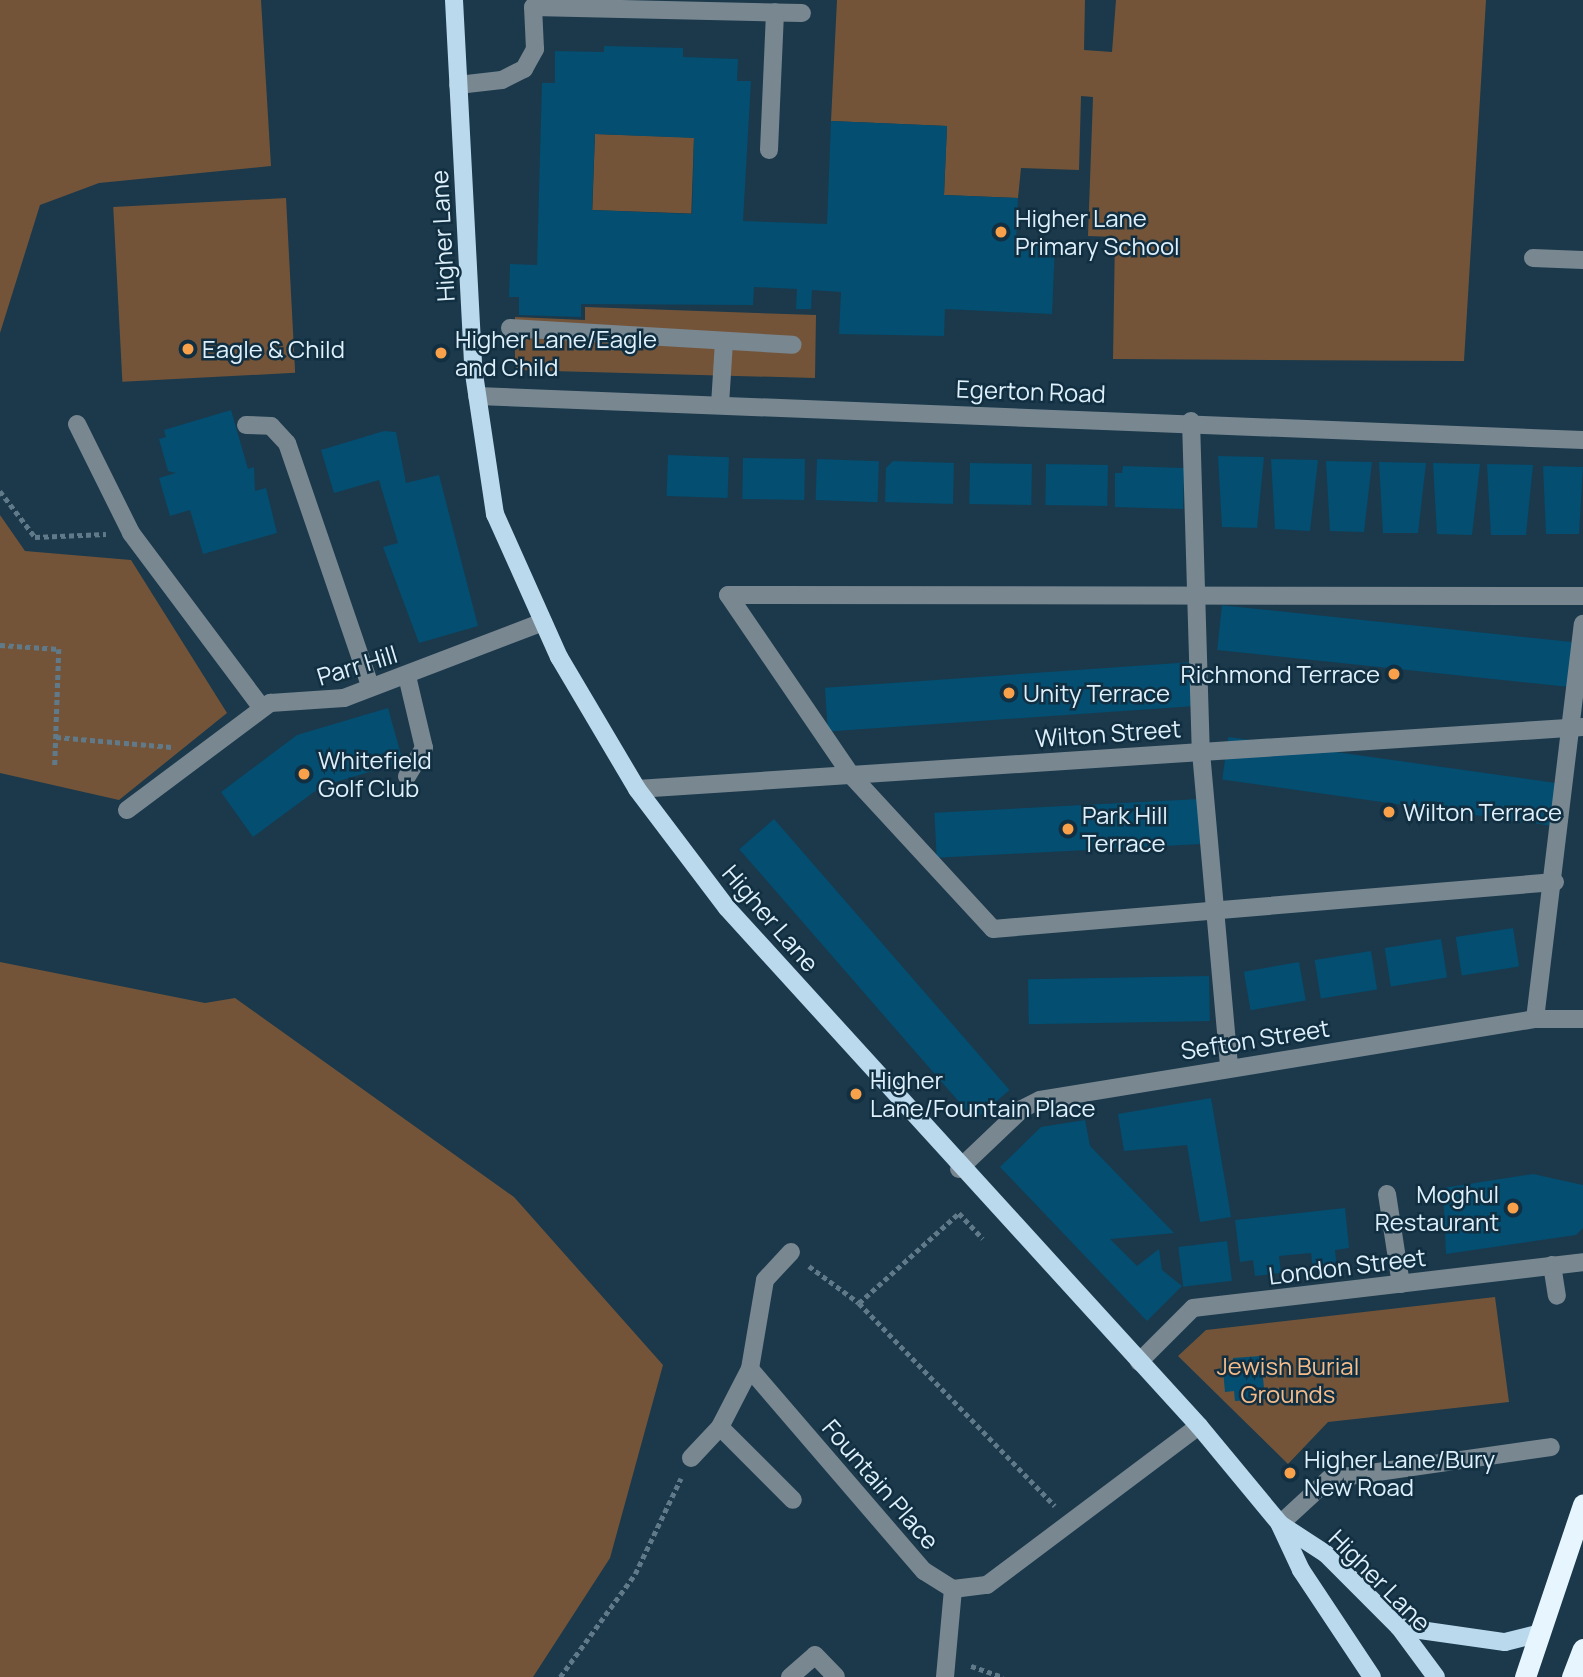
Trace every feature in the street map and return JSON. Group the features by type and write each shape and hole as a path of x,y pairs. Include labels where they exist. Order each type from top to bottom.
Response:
{"highway":[{"path":"1525,1677 1537,1634 1583,1505"},
{"path":"1572,1677 1583,1649"}],"main road":[{"name":"Higher Lane","path":"454,0 477,396 495,514 543,622 637,789 727,908 959,1169 1199,1426 1280,1524 1326,1554 1399,1627 1436,1677"},
{"path":"1280,1524 1301,1570 1372,1677"},
{"path":"1399,1627 1506,1642 1537,1634"}],"street":[{"path":"458,85 502,80 524,69 535,49 533,7 802,13"},
{"path":"769,150 775,12"},
{"path":"1533,258 1583,260"},
{"path":"510,328 792,345"},
{"path":"720,405 724,341"},
{"name":"Egerton Road","path":"477,396 1191,421 1583,440"},
{"path":"1191,421 1201,752 1229,1068"},
{"path":"77,424 131,533 261,707 127,810"},
{"path":"246,425 271,426 287,443 370,686"},
{"path":"1555,882 1214,913 993,929 851,775 728,594 1583,596"},
{"name":"Parr Hill","path":"261,707 344,698 543,622"},
{"path":"1535,1019 1577,727 1583,624"},
{"path":"407,676 425,748 407,776"},
{"name":"Wilton Street","path":"637,789 1577,727"},
{"name":"Sefton Street","path":"959,1169 1022,1109 1040,1100 1535,1019 1583,1020"},
{"path":"1387,1194 1401,1284"},
{"path":"691,1458 720,1427 750,1369 765,1280 791,1252"},
{"name":"London Street","path":"1139,1362 1193,1308 1583,1262"},
{"path":"1552,1265 1557,1296"},
{"name":"Fountain Place","path":"750,1369 924,1571 953,1589"},
{"path":"946,1668 953,1589 987,1585 1199,1426"},
{"path":"720,1427 793,1500"},
{"path":"1280,1524 1329,1479 1550,1447"},
{"path":"790,1677 815,1655 836,1677"}],"path":[{"path":"0,491 35,537 131,533"},
{"path":"0,645 59,649 55,766"},
{"path":"56,737 154,743 178,750 187,762"},
{"path":"859,1303 959,1213 983,1239"},
{"path":"791,1252 859,1303 1070,1522"},
{"path":"560,1677 635,1574 691,1458"},
{"path":"946,1668 1003,1677"}],"green space":[{"path":"0,0 261,0 271,166 99,183 40,205 0,333"},
{"path":"837,0 1085,0 1084,50 1112,52 1116,0 1486,0 1464,361 1113,359 1115,237 1088,236 1093,97 1081,96 1079,170 1021,168 1018,198 944,195 947,126 831,121"},
{"path":"595,134 694,137 691,213 592,210"},
{"path":"286,198 295,373 122,382 113,207"},
{"path":"585,307 816,315 815,378 515,370 515,317 585,320"},
{"path":"0,515 25,551 131,560 227,713 119,800 0,773"},
{"path":"0,962 205,1003 235,998 514,1197 663,1365 610,1558 533,1677 0,1677"},
{"name":"Jewish Burial Grounds","path":"1495,1297 1509,1402 1328,1422 1288,1464 1178,1356 1206,1330"}],"building":[{"path":"604,46 683,48 683,57 738,59 737,81 751,81 743,221 827,224 831,121 947,126 944,195 1018,198 1016,243 1055,245 1052,314 945,309 944,336 839,334 841,292 812,290 811,309 796,309 797,289 754,287 753,305 581,304 581,317 519,315 519,297 509,297 510,264 537,265 542,83 555,83 555,51 604,52","holes":["595,134 694,138 692,214 592,210"]},
{"path":"231,410 248,469 254,467 255,491 266,488 277,533 203,554 190,510 170,516 159,478 176,473 168,471 159,439 166,437 164,430"},
{"path":"384,431 396,432 406,483 439,475 478,626 419,643 383,547 398,543 379,480 334,493 321,450"},
{"path":"668,455 729,457 728,498 667,496"},
{"path":"1218,456 1264,457 1257,528 1222,527"},
{"path":"743,458 805,459 804,500 742,499"},
{"path":"817,459 879,461 878,502 816,500"},
{"path":"1271,459 1318,460 1310,531 1275,529"},
{"path":"893,461 954,463 953,504 885,502 886,468"},
{"path":"1326,461 1372,462 1364,532 1330,531"},
{"path":"1379,462 1426,463 1418,533 1383,533"},
{"path":"970,463 1032,464 1031,505 969,504"},
{"path":"1433,463 1480,464 1472,535 1437,534"},
{"path":"1046,464 1108,465 1107,506 1045,505"},
{"path":"1487,464 1533,465 1526,535 1491,535"},
{"path":"1123,466 1184,468 1183,509 1115,507 1115,473 1122,473"},
{"path":"1543,466 1583,467 1579,534 1546,534"},
{"path":"1222,605 1572,642 1567,687 1217,650"},
{"name":"Unity Terrace","path":"1192,662 1195,706 828,732 825,688"},
{"name":"Whitefield Golf Club","path":"388,708 403,762 322,786 253,837 221,792 297,735"},
{"path":"1228,737 1556,783 1550,826 1222,780"},
{"name":"Park Hill Terrace","path":"1199,799 1201,844 937,858 934,813"},
{"path":"774,819 1010,1090 975,1120 739,849"},
{"path":"1513,928 1519,967 1462,976 1456,937"},
{"path":"1441,939 1447,978 1391,986 1385,948"},
{"path":"1371,951 1377,990 1321,998 1315,960"},
{"path":"1299,962 1306,1000 1251,1010 1244,972"},
{"path":"1209,976 1210,1021 1029,1024 1028,979"},
{"path":"1211,1098 1231,1217 1200,1222 1187,1145 1124,1151 1118,1114"},
{"path":"1085,1120 1090,1146 1174,1233 1110,1239 1137,1266 1159,1249 1162,1270 1182,1286 1147,1321 1000,1167 1041,1127"},
{"name":"Moghul Restaurant","path":"1533,1174 1583,1185 1583,1228 1576,1235 1446,1254 1443,1188"},
{"path":"1345,1208 1349,1248 1335,1250 1337,1268 1313,1270 1311,1253 1279,1256 1281,1273 1255,1276 1253,1260 1240,1262 1235,1220"},
{"path":"1227,1241 1232,1281 1183,1287 1178,1247"},
{"path":"1261,1356 1265,1399 1235,1401 1234,1391 1225,1392 1223,1370 1233,1370 1233,1358"}],"place":[{"name":"Higher Lane Primary School","path":"1001,232"},
{"name":"Eagle & Child","path":"188,349"},
{"name":"Higher Lane/Eagle and Child","path":"441,353"},
{"name":"Richmond Terrace","path":"1394,674"},
{"name":"Unity Terrace","path":"1009,693"},
{"name":"Whitefield Golf Club","path":"304,774"},
{"name":"Wilton Terrace","path":"1389,812"},
{"name":"Park Hill Terrace","path":"1068,829"},
{"name":"Higher Lane/Fountain Place","path":"856,1094"},
{"name":"Moghul Restaurant","path":"1513,1208"},
{"name":"Higher Lane/Bury New Road","path":"1290,1473"}]}
